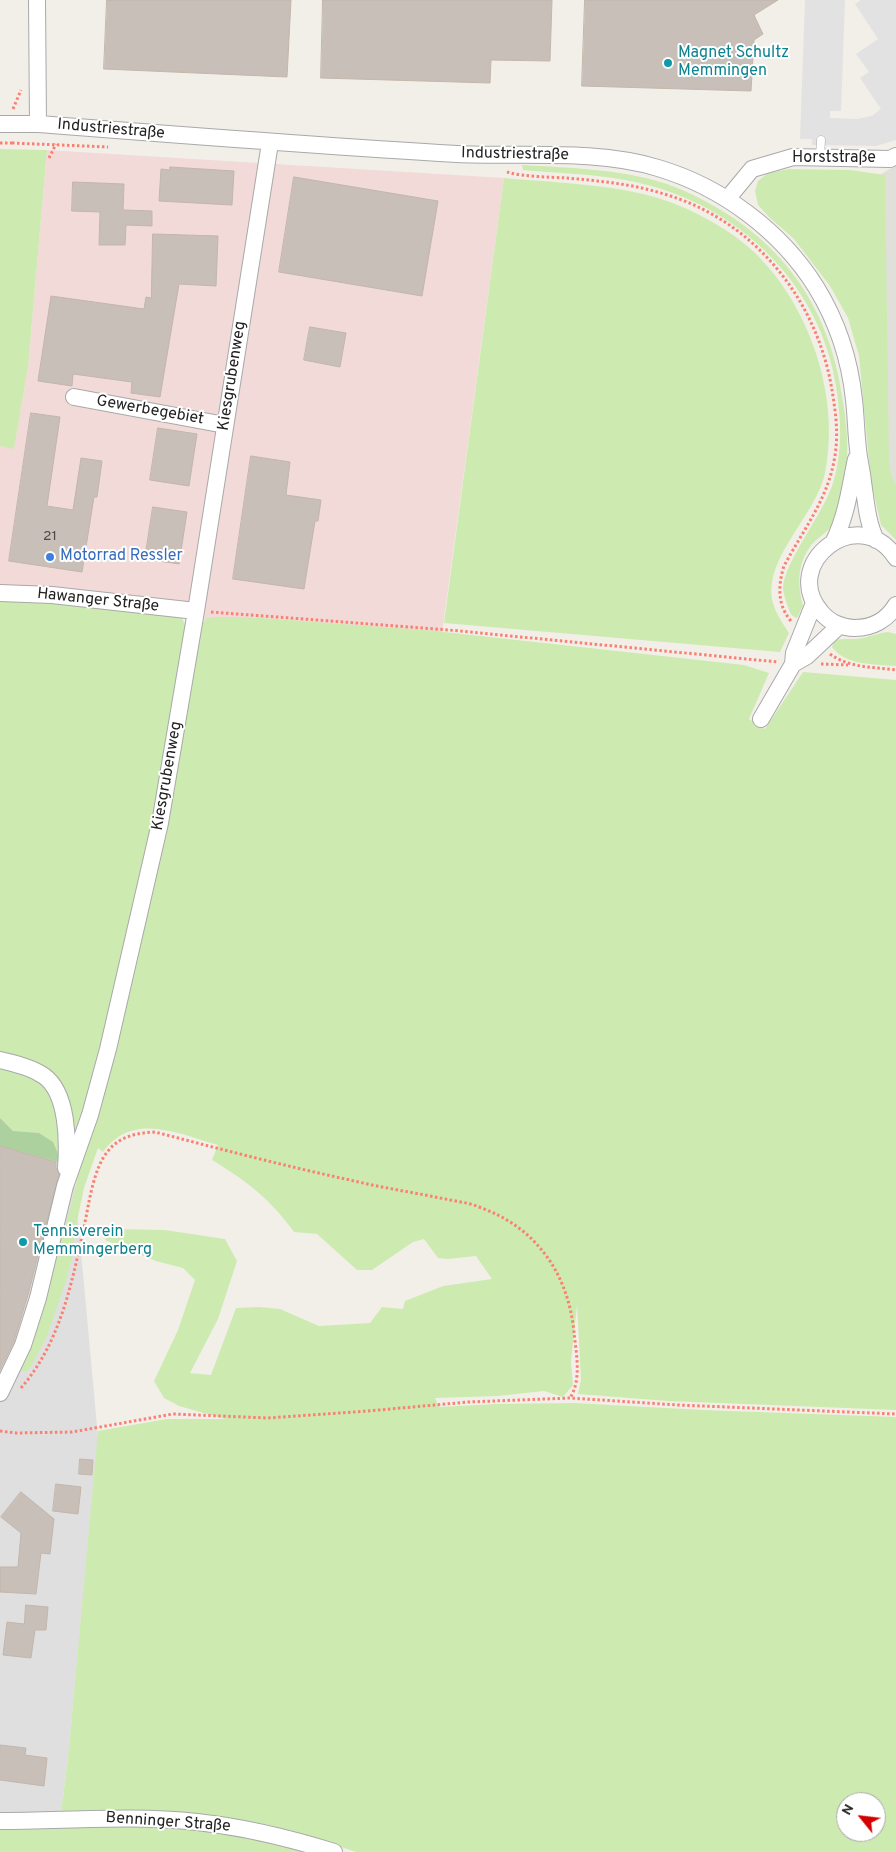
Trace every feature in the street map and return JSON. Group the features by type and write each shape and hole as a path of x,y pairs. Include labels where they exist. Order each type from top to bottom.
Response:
{"street":[{"path":"37,0 38,124"},
{"name":"Industriestraße","path":"0,124 38,124 270,143 462,154 582,156 659,168 728,198 749,213 788,250 816,287 838,331 850,376 858,449 871,529 876,540"},
{"name":"Kiesgrubenweg","path":"8,1394 38,1298 65,1186 92,1106 108,1049 160,823 196,611 270,143"},
{"name":"Horststraße","path":"728,198 752,168 793,156 890,159 896,156"},
{"name":"Gewerbegebiet","path":"74,397 226,425"},
{"name":"Industriestraße","path":"834,541 848,504 858,449"},
{"name":"Industriestraße","path":"814,603 810,592 809,580 816,557 824,548 842,537 860,535 876,540"},
{"path":"876,540 890,550 896,558"},
{"name":"Hawanger Straße","path":"0,593 52,595 196,611"},
{"path":"794,664 794,653 814,603 825,616 840,625 861,628 889,624 888,615 896,605"},
{"path":"761,719 794,664 807,656 840,625"},
{"path":"0,1060 22,1066 45,1077 59,1096 66,1135 65,1186"},
{"name":"Benninger Straße","path":"0,1821 47,1821 87,1818 197,1822 262,1832 334,1852"}],"lane":[{"path":"820,140 820,157"}],"path":[{"path":"509,173 603,181 664,194 695,206 720,220 753,243 774,263 793,287 809,316 822,347 830,376 837,415 837,449 829,483 784,566 780,581 780,598 784,610 788,618 802,631"},
{"path":"196,611 448,630 794,664"},
{"path":"819,645 838,660 851,665 896,670"},
{"path":"8,1394 33,1375 52,1338 65,1306 90,1197 100,1164 107,1151 120,1139 140,1132 156,1132 352,1181 479,1206 500,1216 520,1229 538,1245 552,1262 563,1282 570,1306 576,1354 576,1389 570,1398"},
{"path":"0,1431 16,1433 72,1432 173,1414 268,1418 468,1402 570,1398 678,1405 896,1414"}],"shaded area":[{"path":"805,0 845,0 841,111 830,111 830,118 857,119 872,116 881,109 860,78 869,72 856,54 878,39 855,4 861,0 896,0 896,140 876,146 812,145 812,139 800,139"},
{"path":"47,150 504,178 442,633 248,617 214,617 205,620 0,599 0,446 14,448 28,367"},
{"path":"896,165 896,493 886,474 880,175"},
{"path":"0,1051 64,1067 98,1437 68,1758 61,1813 0,1826"}],"green space":[{"path":"0,149 47,150 28,367 14,449 0,446"},
{"path":"522,165 619,173 639,176 675,187 709,203 740,223 767,245 790,270 809,298 824,330 836,364 845,413 847,458 844,492 835,520 831,527 808,549 801,565 799,581 803,606 797,618 789,611 786,601 783,589 785,578 796,552 828,495 836,471 840,447 836,386 828,350 814,317 795,286 773,259 746,234 717,214 685,198 651,186 604,177 523,170"},
{"path":"789,169 850,170 885,175 889,463 892,478 896,485 896,540 881,525 871,482 859,356 848,318 830,286 794,239 758,205 755,191 758,181 768,173"},
{"path":"504,178 613,188 656,197 685,208 716,224 753,251 773,273 790,297 805,324 816,353 824,383 828,413 829,444 825,473 820,489 782,554 775,570 772,587 773,603 789,633 780,652 444,623"},
{"path":"0,599 65,603 175,616 182,618 187,629 160,795 91,1090 73,1141 64,1093 0,1056"},
{"path":"248,617 435,631 744,665 769,673 749,719 765,729 803,672 896,680 896,1410 668,1401 578,1394 581,1380 577,1305 571,1362 573,1385 563,1397 544,1391 498,1396 435,1398 439,1407 574,1403 896,1417 896,1852 357,1852 270,1825 206,1815 172,1812 99,1811 61,1813 68,1758 98,1431 167,1419 225,1419 179,1406 164,1398 154,1381 178,1330 195,1280 183,1268 156,1261 105,1240 110,1229 165,1230 225,1239 237,1261 218,1319 190,1373 211,1375 236,1308 259,1307 280,1309 319,1326 370,1323 382,1307 403,1309 405,1301 443,1286 492,1279 476,1256 448,1259 438,1258 424,1239 413,1242 372,1270 357,1270 317,1234 294,1232 267,1200 212,1160 218,1145 172,1132 142,1129 128,1132 115,1139 103,1152 98,1148 84,1188 72,1258 66,1281 47,1336 31,1367 26,1372 21,1371 42,1315 73,1197 201,624 207,618"},
{"path":"888,632 896,634 896,666 853,661 845,658 832,647 834,640 859,639"},
{"path":"0,1065 28,1072 55,1098 62,1163 39,1133 13,1131 0,1118"},
{"path":"0,1118 13,1131 39,1133 53,1142 62,1163 0,1146"},
{"path":"0,1826 122,1827 194,1830 251,1838 306,1852 0,1852"}],"building":[{"path":"107,0 291,0 287,77 104,69"},
{"path":"323,0 552,0 550,61 491,60 490,83 321,78"},
{"name":"Magnet Schultz Memmingen","path":"585,0 778,0 754,15 763,34 754,40 751,91 582,86"},
{"path":"170,167 234,171 232,205 159,201 161,169 170,170"},
{"path":"294,177 438,201 422,296 279,272"},
{"path":"73,182 124,184 123,210 152,211 152,226 126,225 125,245 99,245 100,212 72,211"},
{"path":"153,234 218,236 216,286 179,284 160,397 131,393 132,382 73,374 72,386 38,381 51,296 144,309 146,297 151,298"},
{"path":"310,327 346,333 340,367 304,360"},
{"path":"31,413 60,417 47,506 73,510 81,458 102,461 82,572 9,561"},
{"path":"158,428 197,434 189,486 150,480"},
{"path":"251,456 290,462 286,495 321,500 318,521 315,521 304,589 233,579"},
{"path":"153,507 187,512 179,564 145,559"},
{"name":"Tennisverein Memmingerberg","path":"0,1146 56,1162 59,1174 28,1295 14,1341 0,1370"},
{"path":"80,1459 93,1460 92,1475 79,1474"},
{"path":"56,1484 81,1487 78,1514 53,1511"},
{"path":"21,1492 54,1519 50,1554 41,1553 36,1594 0,1592 0,1567 18,1567 21,1533 1,1517"},
{"path":"26,1605 48,1607 46,1630 35,1630 31,1658 3,1655 7,1622 24,1624"},
{"path":"0,1745 26,1748 25,1755 47,1758 44,1786 0,1780"}],"place":[{"name":"Magnet Schultz Memmingen","path":"668,63"},
{"name":"Motorrad Ressler","path":"50,557"},
{"name":"Tennisverein Memmingerberg","path":"23,1242"}]}
